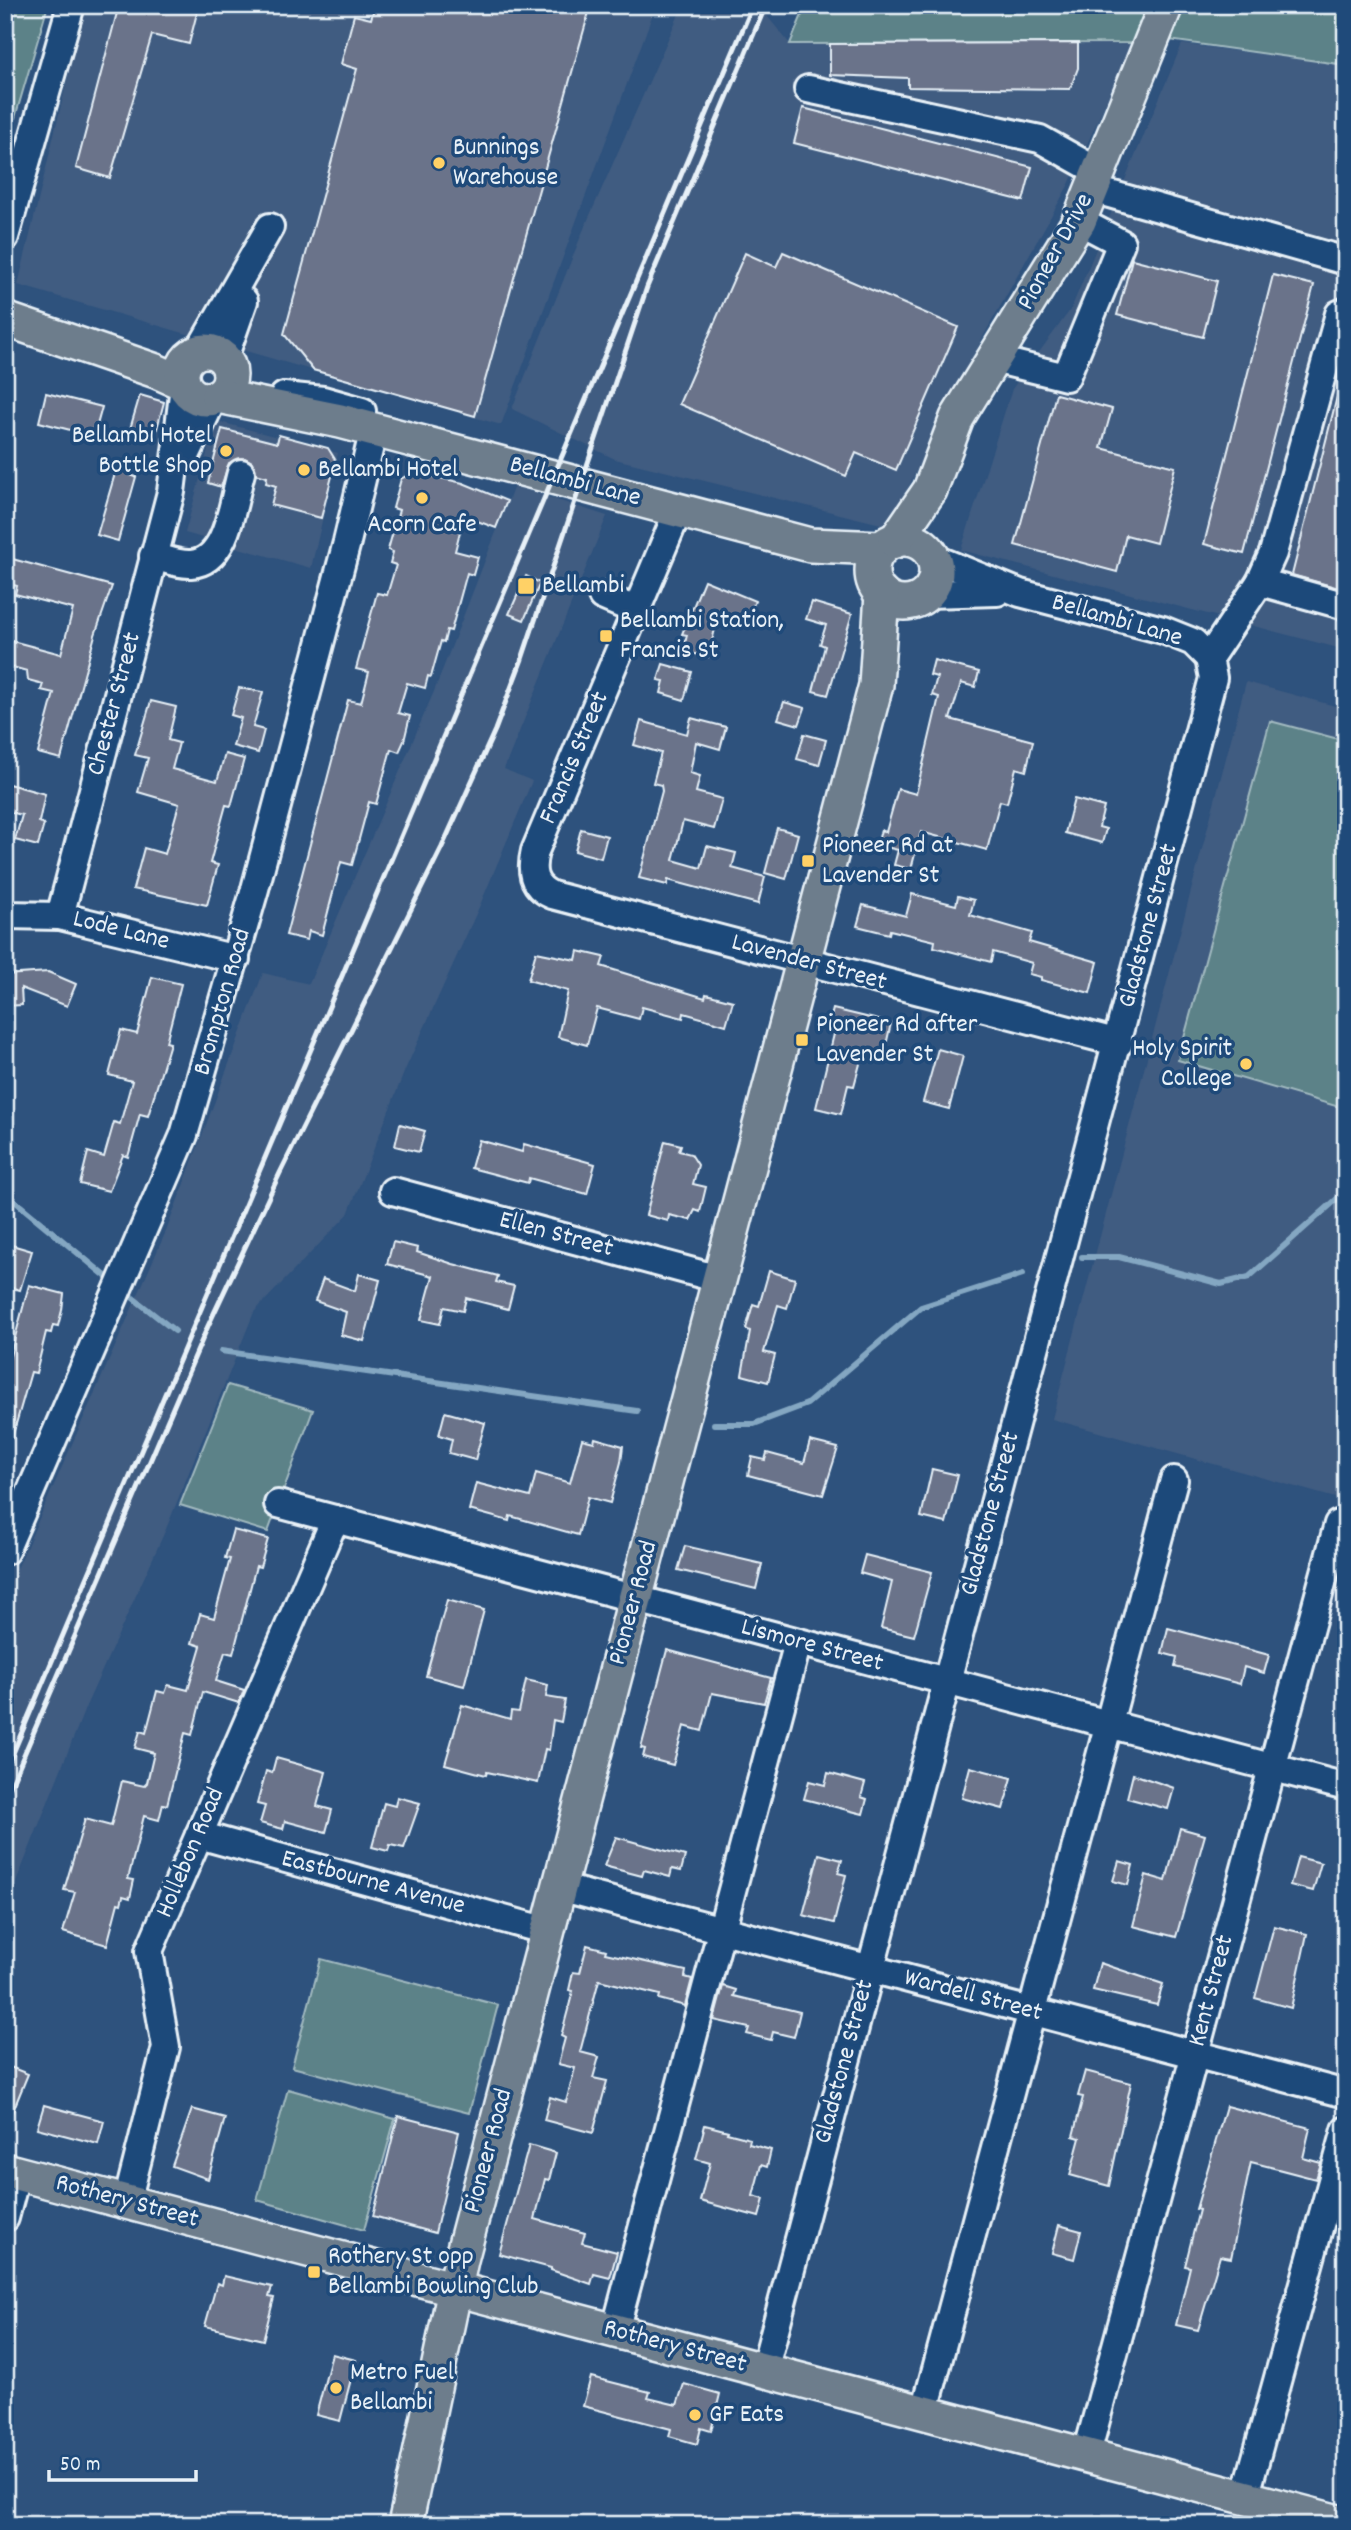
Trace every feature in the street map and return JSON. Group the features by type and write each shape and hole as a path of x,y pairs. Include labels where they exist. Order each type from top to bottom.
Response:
{"main road":[{"name":"Pioneer Drive","path":"889,545 930,490 957,418 1079,221 1166,5"},
{"path":"5,319 79,343 199,391 340,421"},
{"path":"79,343 145,354 212,357 278,395 340,421"},
{"path":"199,391 185,362 212,357"},
{"path":"199,391 228,386 212,357"},
{"name":"Bellambi Lane","path":"340,421 810,545 889,545"},
{"name":"Pioneer Drive","path":"930,490 932,556"},
{"path":"889,545 915,541 932,556"},
{"name":"Bellambi Lane","path":"810,545 879,589"},
{"name":"Pioneer Road","path":"405,2525 454,2288 876,685 879,589 873,565 889,545"},
{"name":"Pioneer Road","path":"876,685 936,577 932,556"},
{"path":"879,589 897,603 914,602 924,596"},
{"name":"Rothery Street","path":"11,2171 1346,2524"}],"street":[{"path":"5,237 71,5"},
{"path":"808,89 1040,139 1095,181 1346,261"},
{"path":"993,359 1066,377 1121,243 1079,221"},
{"path":"1209,658 1261,582 1273,553 1339,314 1346,311"},
{"name":"Chester Street","path":"60,916 153,556 199,391"},
{"path":"278,395 323,400 416,426 483,458"},
{"name":"Brompton Road","path":"5,1551 184,1135 236,959 347,542 374,429"},
{"path":"153,556 188,564 209,558 221,542 242,473"},
{"name":"Francis Street","path":"535,851 679,509"},
{"name":"Bellambi Lane","path":"932,556 1020,593 1163,630 1193,642 1209,658"},
{"path":"1261,582 1346,606"},
{"name":"Bellambi Lane","path":"924,596 1020,593"},
{"path":"602,596 637,611"},
{"name":"Gladstone Street","path":"764,2371 946,1681 1119,1043 1213,678 1209,658"},
{"name":"Lavender Street","path":"535,851 533,877 539,888 552,895 1119,1043"},
{"name":"Lode Lane","path":"5,915 60,916 236,959"},
{"name":"Ellen Street","path":"393,1191 719,1279"},
{"path":"924,2414 1174,1479"},
{"name":"Lismore Street","path":"278,1504 1346,1787"},
{"name":"Hollebon Road","path":"127,2202 166,2047 149,1951 335,1519"},
{"name":"Kent Street","path":"1086,2457 1338,1524"},
{"path":"615,2331 798,1642"},
{"name":"Eastbourne Avenue","path":"199,1835 547,1931"},
{"name":"Wardell Street","path":"559,1887 1346,2094"},
{"path":"1245,2498 1346,2130"},
{"path":"5,2218 11,2171"}],"shaded area":[{"path":"85,5 656,5 501,425 18,285"},
{"path":"695,5 758,5 790,44 1133,43 1069,184 983,337 889,526 615,459 512,409 583,231 680,12"},
{"path":"1182,44 1346,65 1346,650 961,550 1012,389 1071,309"},
{"path":"216,421 338,453 311,568 185,533"},
{"path":"514,486 607,516 504,769 532,781 480,905 405,1070 348,1214 254,1312 166,1529 86,1706 5,1910 5,1596 167,1229 263,973 309,984 435,689"},
{"name":"Holy Spirit College","path":"1246,682 1346,709 1346,1501 1052,1419"}],"green space":[{"path":"7,5 48,5 5,152 5,8"},
{"path":"806,5 1148,5 1133,43 790,44"},
{"path":"1184,5 1346,5 1346,65 1169,40"},
{"path":"1270,721 1346,741 1346,1109 1178,1060"},
{"path":"228,1385 313,1410 268,1532 180,1505"},
{"path":"321,1959 498,2005 469,2113 292,2067"},
{"path":"288,2089 395,2119 364,2230 257,2200"}],"building":[{"path":"119,5 199,5 189,44 152,35 110,178 76,168"},
{"name":"Bunnings Warehouse","path":"375,5 591,5 475,416 313,370 284,334 357,69 341,64 354,15 371,19"},
{"path":"1078,43 1078,68 1070,89 908,87 908,78 830,75 830,44"},
{"path":"803,108 1032,167 1023,201 794,143"},
{"path":"783,252 958,327 896,470 856,453 846,476 679,404 745,253 776,267"},
{"path":"1132,259 1217,281 1203,337 1117,315"},
{"path":"1273,275 1314,285 1244,554 1204,544"},
{"path":"1340,385 1346,386 1346,590 1292,575"},
{"path":"46,393 102,407 94,436 39,422"},
{"path":"1056,394 1112,409 1101,448 1175,467 1156,543 1126,535 1117,572 1015,545"},
{"path":"140,395 164,402 155,436 130,429"},
{"path":"222,429 277,443 279,435 328,448 336,461 321,518 271,505 276,486 266,483 267,477 256,474 252,462 245,458 229,463 221,487 208,483"},
{"path":"119,460 133,464 130,475 136,477 118,541 97,535"},
{"path":"413,472 463,483 507,501 496,528 464,516 455,551 478,557 473,575 467,573 451,631 447,630 444,642 441,641 431,677 428,676 425,688 407,683 398,713 410,716 404,741 399,752 391,749 376,804 369,802 352,865 341,862 322,935 309,931 307,940 286,935 348,700 361,703 369,672 356,669 377,593 387,595 396,565 390,563 393,552 388,550 399,510 393,508 401,479"},
{"path":"5,557 112,586 95,635 61,759 38,753 54,693 41,690 43,684 28,680 27,671 5,665 5,645 10,647 12,641 61,654 73,609 15,594 17,586 5,583"},
{"path":"526,576 540,583 524,620 509,614"},
{"path":"704,580 755,601 744,627 718,617 708,657 683,651 687,635 682,634"},
{"path":"812,602 852,614 828,695 813,691 825,646 820,644 826,625 806,619"},
{"path":"934,660 979,672 975,687 961,683 950,719 1033,741 1026,771 1016,768 1007,803 1000,801 987,850 921,832 911,869 894,865 898,850 877,845 881,830 886,832 898,789 916,794 939,697 932,695 937,677 930,675"},
{"path":"663,664 692,672 684,700 661,693 664,681 658,680"},
{"path":"239,688 263,692 253,727 264,730 258,753 233,746 241,718 231,715"},
{"path":"151,701 176,707 168,740 179,743 172,769 217,781 225,754 244,759 231,806 226,805 210,863 218,865 207,905 133,889 144,848 165,854 179,804 138,792 148,758 135,755"},
{"path":"784,702 805,708 799,725 778,719"},
{"path":"691,718 726,727 720,749 696,742 690,773 700,776 696,792 722,799 714,829 683,821 673,860 701,868 707,846 736,853 732,868 765,877 758,904 668,880 667,885 639,878 662,791 661,785 653,783 661,753 634,745 641,721 687,734"},
{"path":"804,734 826,740 819,765 797,759"},
{"path":"5,783 45,794 39,822 44,824 38,846 15,840 22,815 5,811"},
{"path":"1074,799 1104,807 1099,827 1106,829 1102,843 1065,833"},
{"path":"777,828 798,834 786,879 765,873"},
{"path":"581,829 607,836 601,858 575,851"},
{"path":"912,894 956,905 958,896 974,900 970,915 1032,933 1029,942 1098,962 1090,993 1041,980 1041,977 1029,974 1032,963 993,952 991,962 934,947 935,941 890,930 889,934 857,926 863,905 906,916"},
{"path":"578,951 604,957 601,966 705,998 706,994 733,1001 726,1025 684,1013 683,1018 642,1007 639,1019 597,1008 587,1045 558,1037 568,991 528,980 536,952 576,960"},
{"path":"48,972 76,984 67,1006 21,988 22,1005 5,1006 5,975"},
{"path":"152,977 181,984 166,1042 170,1043 148,1116 140,1114 128,1157 123,1155 109,1191 80,1184 88,1152 104,1157 114,1122 120,1124 132,1081 109,1075 121,1030 137,1034"},
{"path":"833,1009 891,1023 884,1054 864,1049 854,1086 848,1085 841,1114 816,1108 835,1030 828,1028"},
{"path":"938,1049 963,1056 949,1109 923,1102"},
{"path":"400,1124 425,1131 419,1152 395,1146"},
{"path":"479,1140 522,1152 524,1144 595,1164 587,1194 529,1178 528,1183 471,1168"},
{"path":"665,1141 681,1145 679,1151 691,1154 698,1165 693,1184 706,1187 700,1212 695,1210 690,1220 669,1215 668,1221 646,1215"},
{"path":"393,1242 418,1248 417,1252 453,1264 498,1276 496,1282 514,1286 508,1309 466,1298 463,1311 444,1307 440,1324 421,1320 433,1276 387,1264"},
{"path":"5,1243 32,1251 20,1290 6,1286 10,1271 5,1269"},
{"path":"769,1271 795,1279 787,1308 778,1305 764,1352 775,1355 768,1382 742,1375 750,1331 746,1329 753,1304 759,1306"},
{"path":"359,1274 380,1280 364,1341 341,1335 346,1312 315,1301 323,1279 355,1291"},
{"path":"29,1285 64,1294 58,1326 53,1325 51,1333 46,1332 36,1373 31,1372 12,1438 5,1437 5,1375"},
{"path":"445,1412 485,1423 475,1460 449,1453 452,1439 439,1435"},
{"path":"595,1438 623,1446 621,1462 610,1503 588,1497 578,1535 510,1516 509,1521 469,1510 476,1483 530,1497 536,1473 570,1483 582,1439 594,1442"},
{"path":"810,1441 838,1448 823,1495 748,1475 752,1457 765,1460 767,1453 804,1463"},
{"path":"932,1469 958,1475 946,1523 921,1517"},
{"path":"233,1530 268,1539 260,1567 256,1566 233,1654 225,1652 216,1681 244,1690 239,1703 203,1692 192,1735 185,1733 167,1805 163,1804 159,1820 144,1816 128,1879 134,1880 130,1898 123,1896 121,1904 118,1903 107,1945 63,1932 75,1892 64,1890 85,1819 111,1826 122,1781 144,1786 147,1783 154,1753 135,1748 140,1731 146,1733 157,1691 165,1693 168,1685 188,1690 201,1646 192,1643 200,1614 214,1618 230,1559 225,1558"},
{"path":"685,1546 762,1564 756,1589 678,1570"},
{"path":"865,1555 932,1572 914,1636 881,1628 892,1582 860,1573"},
{"path":"447,1600 484,1610 464,1686 426,1676"},
{"path":"1168,1628 1269,1655 1264,1673 1244,1667 1240,1684 1175,1667 1177,1657 1162,1653"},
{"path":"667,1650 771,1678 764,1703 712,1693 702,1731 684,1726 673,1765 643,1757 645,1749 641,1748"},
{"path":"526,1680 548,1685 546,1697 565,1700 561,1722 553,1720 549,1750 545,1749 538,1783 487,1772 486,1775 445,1764 462,1705 510,1719 511,1711 519,1712"},
{"path":"276,1758 326,1772 317,1806 332,1810 326,1832 285,1821 283,1829 260,1823 265,1806 257,1804 266,1771 272,1773"},
{"path":"970,1767 1012,1778 1003,1809 962,1798"},
{"path":"828,1773 865,1783 861,1797 867,1799 863,1814 804,1799 809,1781 825,1785"},
{"path":"1133,1774 1174,1788 1168,1809 1127,1798"},
{"path":"397,1797 420,1803 404,1848 390,1845 388,1851 372,1847 384,1803 395,1806"},
{"path":"1180,1828 1205,1835 1176,1937 1133,1926 1146,1875 1166,1881"},
{"path":"616,1837 685,1856 681,1871 672,1869 670,1877 644,1870 642,1876 604,1866"},
{"path":"819,1854 842,1860 838,1873 846,1875 834,1923 803,1915"},
{"path":"1298,1857 1321,1863 1313,1891 1290,1885"},
{"path":"1119,1861 1133,1865 1128,1885 1113,1881"},
{"path":"1274,1926 1307,1934 1291,2008 1255,1998"},
{"path":"587,1945 606,1950 605,1953 686,1971 685,1977 692,1979 685,2006 659,1999 660,1995 599,1980 580,2052 599,2057 593,2078 607,2081 593,2133 544,2120 550,2097 566,2102 575,2068 558,2064 565,2038 561,2036 573,1991 569,1990 573,1972 580,1973"},
{"path":"1100,1963 1163,1984 1157,2005 1093,1990"},
{"path":"723,1986 736,1990 734,1996 800,2012 794,2037 773,2032 771,2040 747,2034 749,2028 714,2020"},
{"path":"5,2065 28,2074 6,2128 5,2128"},
{"path":"1085,2071 1131,2083 1109,2186 1070,2175 1080,2138 1073,2136 1083,2097 1078,2096"},
{"path":"44,2105 104,2121 98,2144 37,2128"},
{"path":"1226,2106 1310,2128 1303,2158 1321,2163 1316,2179 1251,2162 1231,2258 1220,2256 1198,2330 1176,2325 1190,2267 1185,2266 1199,2210 1196,2209"},
{"path":"192,2109 225,2118 208,2179 172,2166"},
{"path":"398,2116 459,2132 435,2233 373,2216"},
{"path":"705,2125 750,2139 749,2144 771,2150 767,2167 761,2165 753,2196 764,2199 759,2217 700,2201 710,2163 696,2159"},
{"path":"529,2145 556,2153 549,2180 545,2179 535,2219 585,2233 582,2243 617,2252 610,2278 594,2274 591,2284 551,2268 499,2254"},
{"path":"1059,2225 1081,2231 1074,2259 1052,2253"},
{"path":"224,2276 272,2287 269,2297 274,2298 263,2340 205,2326 217,2283 222,2285"},
{"name":"Metro Fuel Bellambi","path":"332,2354 356,2360 340,2421 316,2415"},
{"path":"591,2377 650,2392 648,2398 677,2405 684,2384 720,2394 711,2431 701,2428 697,2444 669,2436 671,2429 583,2406"}],"waterway":[{"path":"1327,5 1346,7"},
{"path":"1082,1257 1119,1257 1221,1284 1249,1277 1346,1191"},
{"path":"5,1193 114,1283"},
{"path":"714,1424 754,1424 807,1404 921,1307 1023,1274"},
{"path":"123,1290 175,1331"},
{"path":"221,1351 637,1411"}],"railway":[{"path":"5,1772 753,5"},
{"path":"5,1799 208,1326 280,1173 442,847 495,730 522,659 647,287 766,5"}],"place":[{"name":"Bunnings Warehouse","path":"439,163"},
{"name":"Bellambi Hotel Bottle Shop","path":"226,451"},
{"name":"Bellambi Hotel","path":"304,470"},
{"name":"Acorn Cafe","path":"422,498"},
{"name":"Bellambi","path":"526,586"},
{"name":"Bellambi Station, Francis St","path":"606,636"},
{"name":"Pioneer Rd at Lavender St","path":"808,861"},
{"name":"Pioneer Rd after Lavender St","path":"802,1040"},
{"name":"Holy Spirit College","path":"1246,1064"},
{"name":"Rothery St opp Bellambi Bowling Club","path":"314,2272"},
{"name":"Metro Fuel Bellambi","path":"336,2388"},
{"name":"GF Eats","path":"695,2415"}]}
